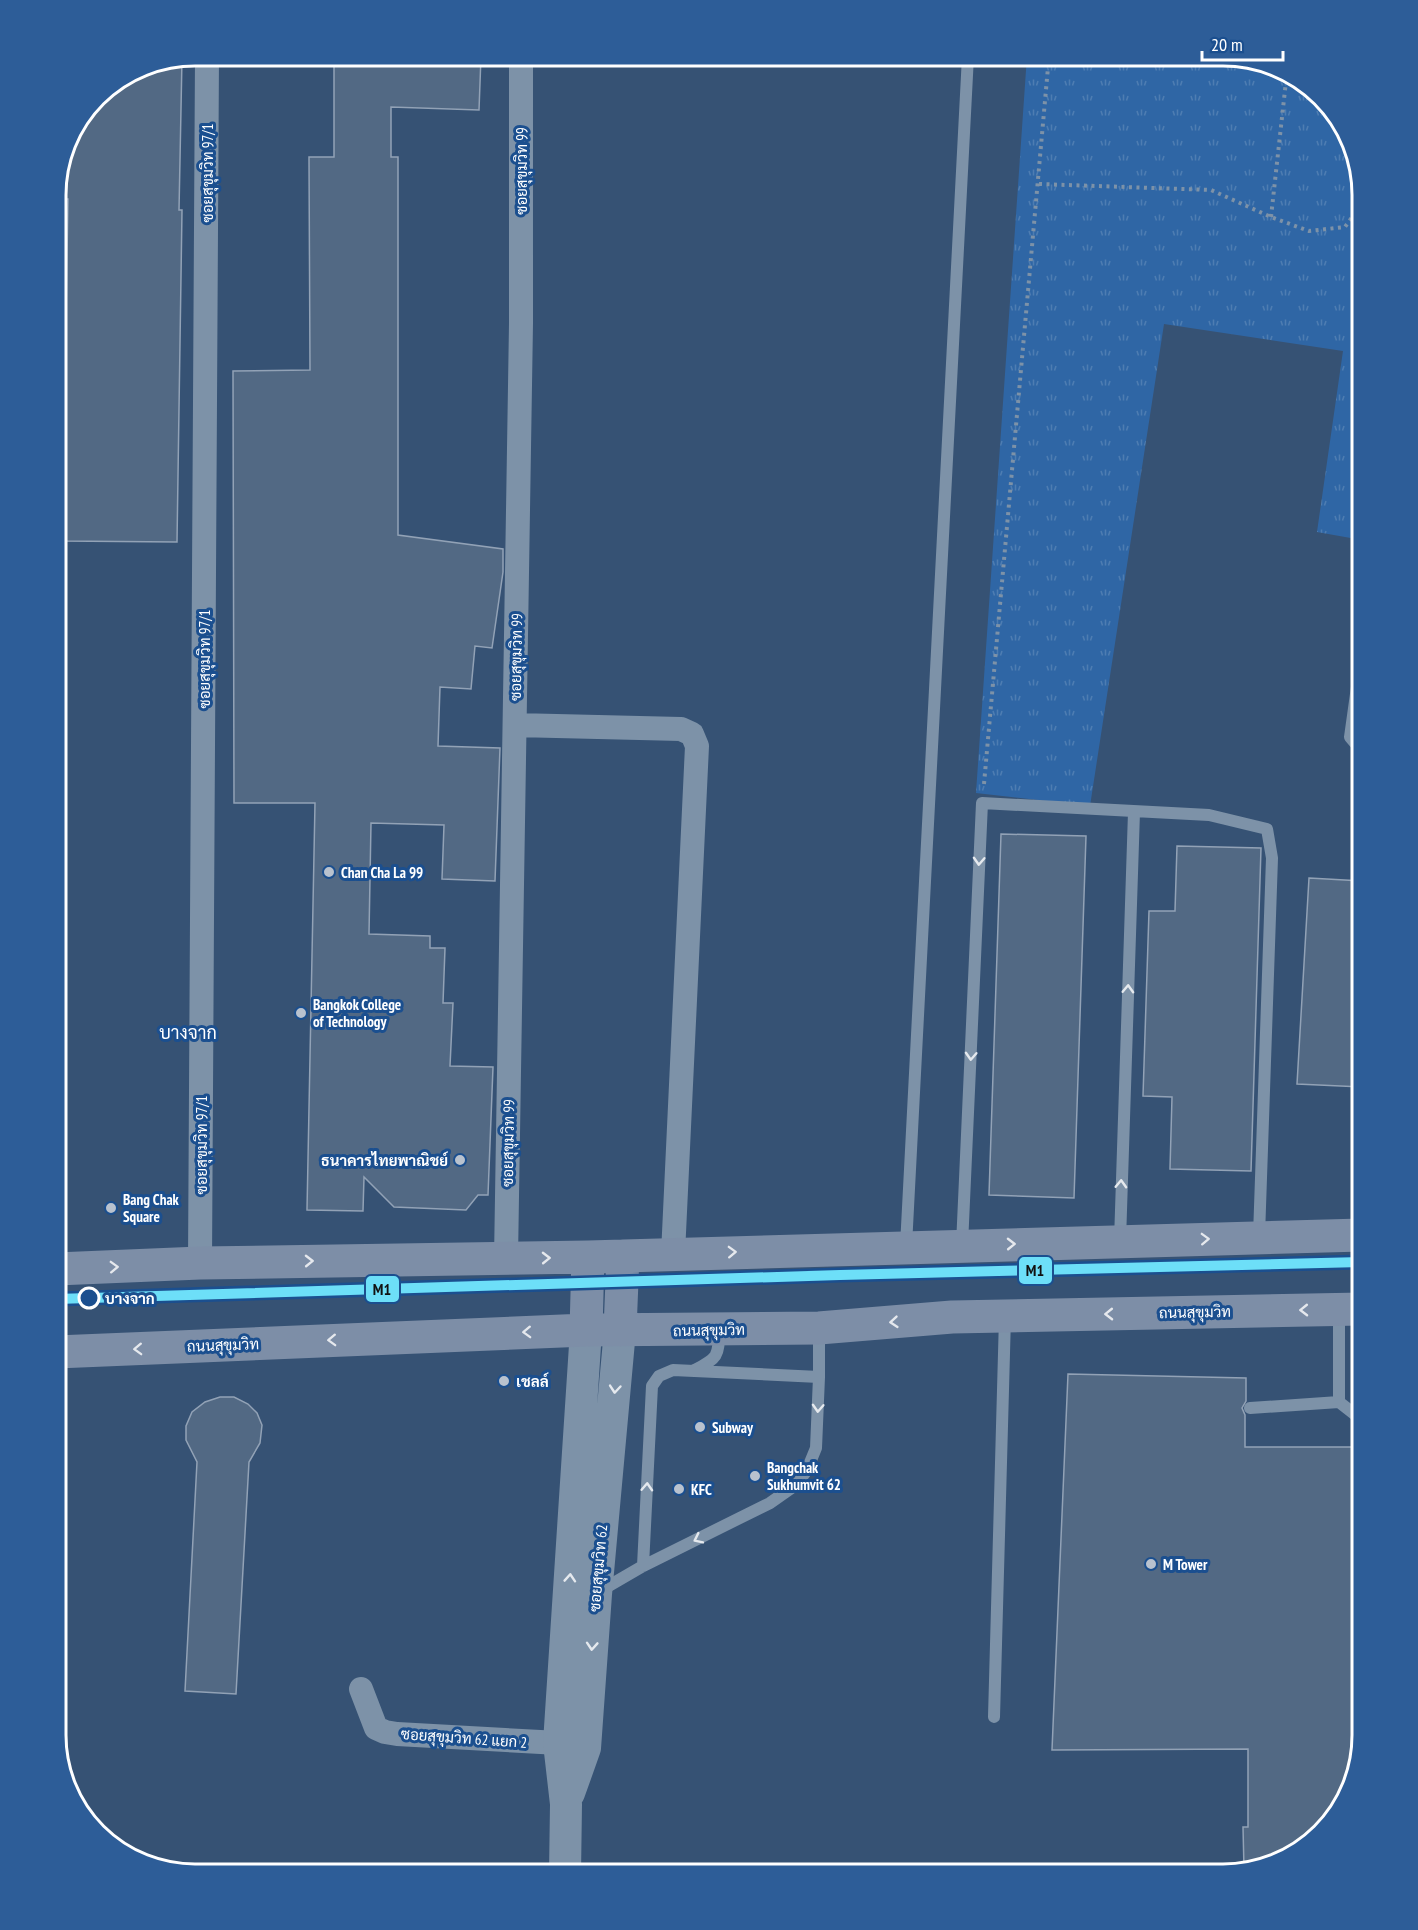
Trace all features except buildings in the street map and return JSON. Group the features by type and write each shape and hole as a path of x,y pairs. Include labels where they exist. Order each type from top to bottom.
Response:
{"main road":[{"path":"66,1269 200,1263 506,1259 1352,1235"},
{"path":"620,1330 623,1256"},
{"path":"586,1330 588,1257"},
{"name":"ถนนสุขุมวิท","path":"66,1352 586,1330 819,1328 952,1317 1350,1309"}],"street":[{"name":"ซอยสุขุมวิท 97/1","path":"200,1263 207,66"},
{"name":"ซอยสุขุมวิท 99","path":"506,1259 521,323 521,66"},
{"path":"515,725 681,729 692,734 697,746 673,1254"},
{"name":"ซอยสุขุมวิท 62","path":"565,1864 566,1804 559,1743 586,1330"},
{"name":"ซอยสุขุมวิท 62","path":"566,1804 585,1748 596,1594 620,1330"},
{"name":"ซอยสุขุมวิท 62 แยก 2","path":"361,1689 376,1728 385,1732 559,1743"}],"lane":[{"path":"906,1247 967,66"},
{"path":"1352,723 1350,737 1352,739"},
{"path":"962,1245 982,803 1209,815 1267,829 1272,858 1259,1238"},
{"path":"1119,1242 1134,812"},
{"path":"1339,1402 1350,1309"},
{"path":"994,1717 1005,1316"},
{"path":"596,1594 643,1566 770,1503 797,1484 807,1470 816,1448 819,1328"},
{"path":"692,1372 715,1358 719,1348 719,1329"},
{"path":"643,1566 652,1386 659,1376 673,1370 819,1377"},
{"path":"1250,1408 1339,1402 1352,1412"}],"path":[{"path":"982,803 1048,66"},
{"path":"1271,217 1286,82"},
{"path":"1039,184 1211,190 1309,231 1345,227 1352,217"}],"green space":[{"path":"1026,66 1232,66 1248,68 1280,79 1302,93 1325,116 1342,145 1351,178 1352,538 1317,532 1343,351 1164,324 1090,806 976,793"}],"transit line":[{"name":"M1","path":"66,1299 1352,1262"}],"place":[{"name":"Chan Cha La 99","path":"329,872"},
{"name":"Bangkok College of Technology","path":"301,1013"},
{"name":"ธนาคารไทยพาณิชย์","path":"460,1160"},
{"name":"Bang Chak Square","path":"111,1208"},
{"name":"บางจาก","path":"89,1298"},
{"name":"เชลล์","path":"504,1381"},
{"name":"Subway","path":"700,1427"},
{"name":"Bangchak Sukhumvit 62","path":"755,1476"},
{"name":"KFC","path":"679,1489"},
{"name":"M Tower","path":"1151,1564"}],"district":[{"name":"บางจาก","path":"188,1032"}]}
